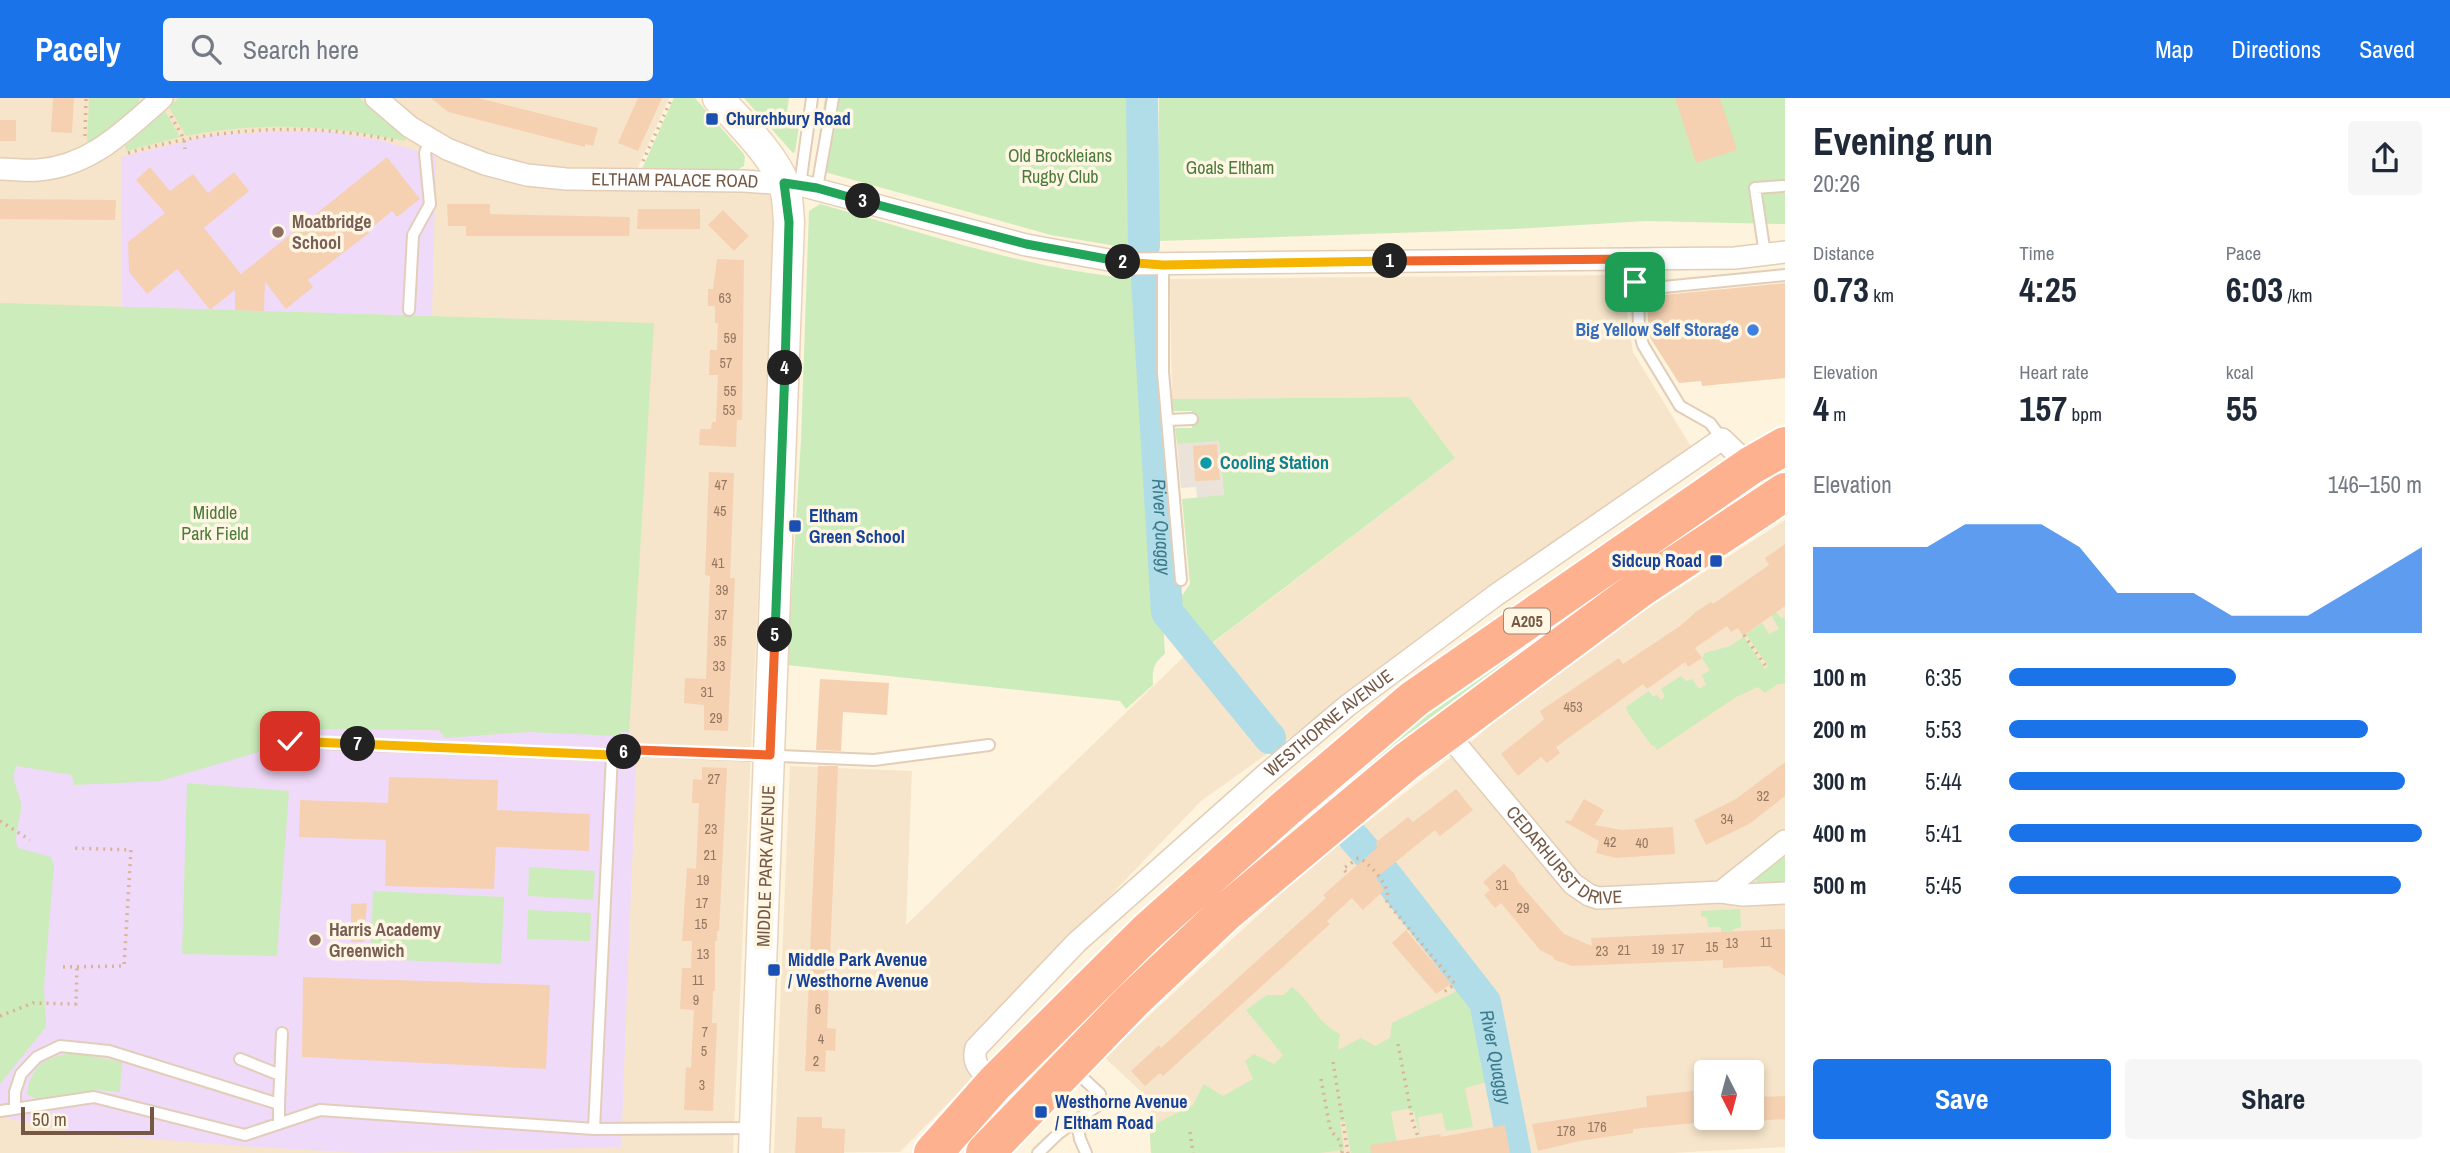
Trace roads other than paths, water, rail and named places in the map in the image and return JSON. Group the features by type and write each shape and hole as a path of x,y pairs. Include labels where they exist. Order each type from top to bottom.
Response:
{"highway":[{"name":"WESTHORNE AVENUE","path":"933,1153 989,1078 1286,808 1414,699 1750,466 1785,446"},
{"name":"A205","path":"985,1153 1069,1065 1225,913 1445,731 1639,589 1785,492"}],"street":[{"name":"ELTHAM PALACE ROAD","path":"376,98 392,113 430,139 485,164 527,175 566,179 800,185 1014,242 1131,264 1735,258 1775,253"},
{"name":"MIDDLE PARK AVENUE","path":"718,98 772,162 800,185 789,222 754,1140"},
{"path":"0,169 48,169 88,157 111,143 160,99"},
{"path":"1722,439 1750,466"},
{"name":"WESTHORNE AVENUE","path":"989,1078 976,1065 973,1057 976,1048 1077,942 1265,775 1347,706 1496,595 1722,439"},
{"name":"CEDARHURST DRIVE","path":"1445,731 1513,815 1580,890 1598,898 1721,892 1743,895 1785,893"},
{"path":"1721,892 1785,841"}],"lane":[{"path":"800,185 812,98"},
{"path":"800,185 833,98"},
{"path":"409,310 413,235 430,204 425,153 430,139"},
{"path":"1775,253 1755,188 1783,186"},
{"path":"1633,259 1638,287 1639,330 1643,345 1680,406 1710,423 1722,439"},
{"path":"1163,265 1163,372 1181,580"},
{"path":"1638,287 1643,289 1785,275"},
{"path":"1167,420 1192,419"},
{"path":"275,741 611,755 636,750 874,761 989,745"},
{"path":"594,1129 611,755"},
{"path":"279,1124 282,1033"},
{"path":"15,1109 15,1092 21,1074 37,1057 60,1046 109,1051 279,1104"},
{"path":"240,1059 280,1075"},
{"path":"1038,1153 1059,1133 1097,1106 1100,1094 1069,1065"},
{"path":"0,1111 94,1097 246,1135 320,1110 754,1140"},
{"path":"1077,1122 1086,1153"},
{"path":"1079,1153 1080,1139"}],"waterway":[{"name":"River Quaggy","path":"1142,98 1144,246"},
{"name":"River Quaggy","path":"1147,279 1167,612 1270,738"},
{"name":"River Quaggy","path":"1354,838 1485,1002 1515,1153"}],"place":[{"name":"Churchbury Road","path":"712,119"},
{"name":"Moatbridge School","path":"278,232"},
{"name":"Big Yellow Self Storage","path":"1753,330"},
{"name":"Cooling Station","path":"1206,463"},
{"name":"Eltham Green School","path":"795,526"},
{"name":"Sidcup Road","path":"1716,561"},
{"name":"Harris Academy Greenwich","path":"315,940"},
{"name":"Middle Park Avenue / Westhorne Avenue","path":"774,970"},
{"name":"Westhorne Avenue / Eltham Road","path":"1041,1112"}],"park label":[{"name":"Old Brockleians Rugby Club","path":"1060,166"},
{"name":"Goals Eltham","path":"1230,168"},
{"name":"Middle Park Field","path":"215,523"}]}
